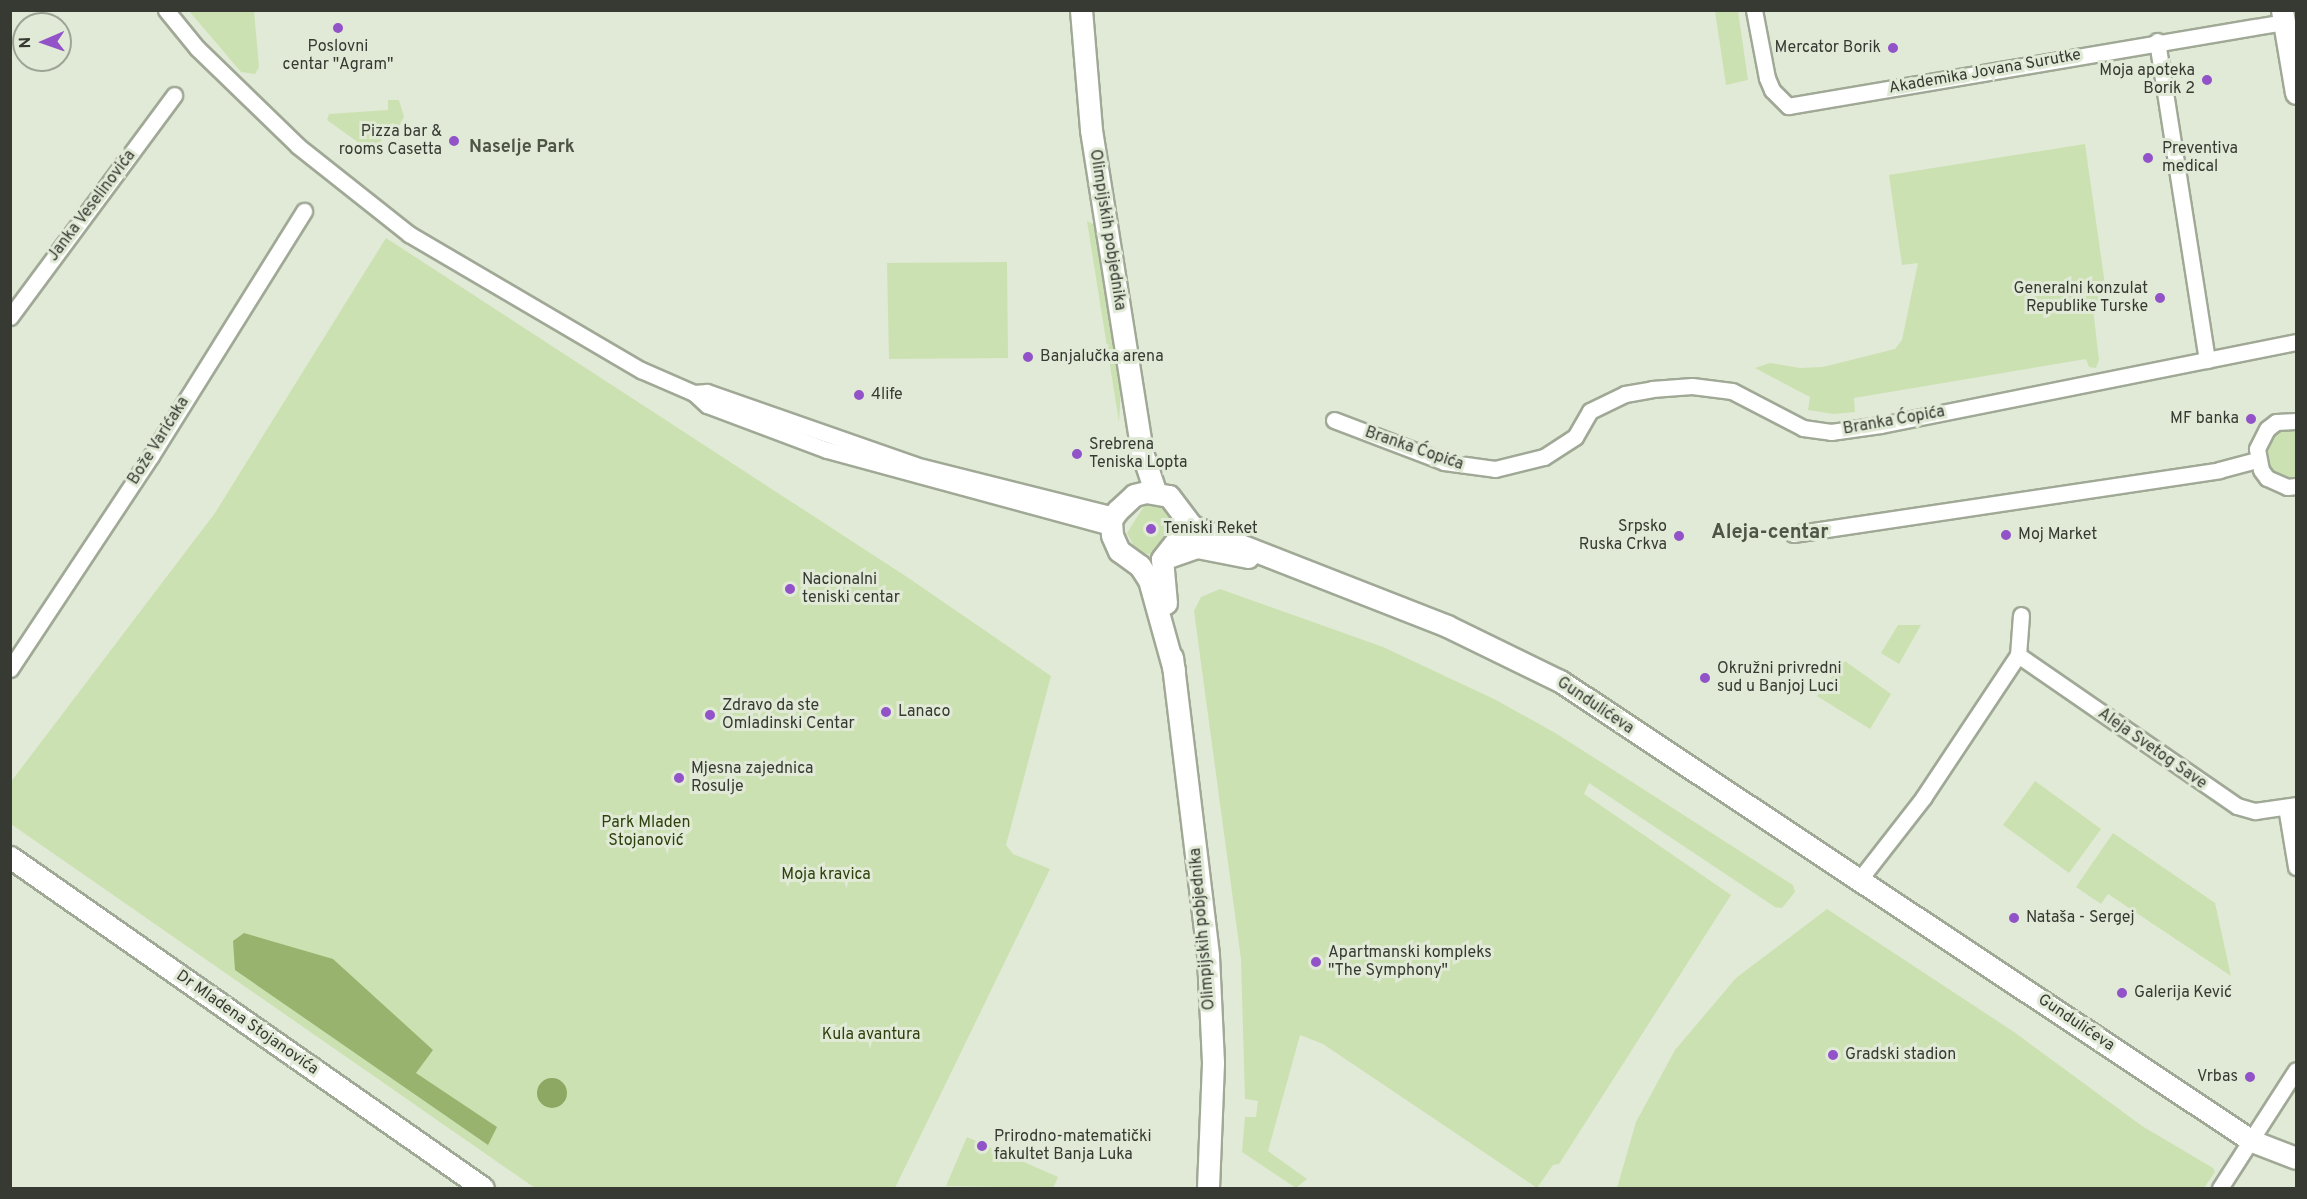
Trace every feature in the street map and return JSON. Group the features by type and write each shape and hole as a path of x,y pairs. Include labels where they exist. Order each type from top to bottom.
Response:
{"street":[{"path":"166,10 197,48 298,146 409,234 641,370 694,393 707,392 915,465 1112,521"},
{"name":"Olimpijskih pobjednika","path":"1068,10 1083,73 1145,492 1118,524 1121,545"},
{"name":"Olimpijskih pobjednika","path":"1081,10 1083,73"},
{"name":"Akademika Jovana Surutke","path":"1754,10 1767,78 1772,90 1788,106 2157,41 2283,16"},
{"path":"2283,16 2296,93"},
{"path":"2157,41 2207,360"},
{"name":"Janka Veselinovića","path":"10,317 174,95"},
{"name":"Bože Varićaka","path":"10,669 151,456 304,211"},
{"name":"Branka Ćopića","path":"1334,420 1444,462 1495,469 1544,457 1575,437 1590,411 1626,394 1652,389 1692,386 1732,391 1803,428 1831,432 1881,425 2296,342"},
{"name":"Olimpijskih pobjednika","path":"1131,387 1145,492"},
{"path":"2296,421 2276,423 2267,429 2257,449 2257,460 2268,478 2287,487 2296,486"},
{"path":"1793,534 2219,470 2257,460"},
{"path":"1145,492 1180,498 1189,521 1169,559 1140,563 1119,551 1112,521 1145,492"},
{"name":"Olimpijskih pobjednika","path":"1112,521 1121,545 1140,563 1152,590 1174,670"},
{"name":"Gundulićeva","path":"1189,521 1309,574 1447,626 1560,681 2252,1141 2296,1158"},
{"name":"Gundulićeva","path":"1169,559 1200,553 1309,574"},
{"name":"Olimpijskih pobjednika","path":"1169,559 1174,670 1208,956 1213,1063 1208,1188"},
{"path":"1860,879 1923,798 2018,655 2021,615"},
{"name":"Aleja Svetog Save","path":"2018,655 2222,798 2250,810 2291,806"},
{"path":"2291,806 2296,867"},
{"name":"Dr Mladena Stojanovića","path":"10,856 483,1188"},
{"path":"2220,1188 2296,1070"}],"green space":[{"path":"189,11 254,11 259,67 255,74 241,72"},
{"path":"1715,11 1738,11 1748,80 1726,85"},
{"path":"388,100 399,100 404,117 399,126 392,123 373,153 327,120 329,114 388,110"},
{"path":"2085,144 2106,292 2093,309 2099,360 2096,368 2089,367 2086,359 1854,398 1855,412 1834,414 1808,410 1810,397 1755,368 1770,363 1800,368 1823,367 1895,349 1902,340 1918,263 1902,265 1889,175"},
{"path":"1087,221 1095,225 1121,387 1119,422"},
{"name":"Park Mladen Stojanović","path":"386,238 907,577 1051,676 1006,845 1013,854 1050,869 895,1188 535,1188 11,824 10,783 215,513"},
{"path":"1007,262 1008,358 889,359 887,263"},
{"path":"2280,427 2296,427 2296,480 2277,478 2263,462 2264,441"},
{"path":"1148,500 1159,500 1174,522 1173,530 1153,555 1137,552 1127,533"},
{"path":"1220,589 1383,647 1496,700 1557,734 1793,885 1795,892 1782,908 1775,907 1589,783 1584,794 1731,895 1559,1164 1553,1165 1537,1188 1323,1044 1300,1035 1268,1151 1307,1179 1296,1188 1242,1152 1245,1117 1256,1117 1258,1101 1245,1099 1241,959 1194,611 1201,597"},
{"path":"1898,625 1921,625 1899,664 1881,653"},
{"path":"1845,661 1891,694 1870,729 1817,696"},
{"path":"2035,781 2101,829 2069,873 2003,825"},
{"path":"2113,833 2215,903 2231,976 2108,894 2101,904 2076,887"},
{"name":"Gradski stadion","path":"1827,909 2014,1032 2142,1126 2213,1168 2215,1172 2204,1188 1617,1188 1636,1122 1675,1050 1736,978"},
{"path":"967,1137 1058,1177 1053,1188 946,1186"}],"shaded area":[{"path":"244,933 333,959 433,1050 416,1073 497,1127 488,1145 235,970 233,941"},
{"path":"552,1078 563,1082 567,1093 563,1104 552,1108 541,1104 537,1093 541,1082"}],"place":[{"name":"Poslovni centar \"Agram\"","path":"338,28"},
{"name":"Mercator Borik","path":"1893,48"},
{"name":"Moja apoteka Borik 2","path":"2207,80"},
{"name":"Pizza bar & rooms Casetta","path":"454,141"},
{"name":"Preventiva medical","path":"2148,158"},
{"name":"Generalni konzulat Republike Turske","path":"2160,298"},
{"name":"Banjalučka arena","path":"1028,357"},
{"name":"4life","path":"859,395"},
{"name":"MF banka","path":"2251,419"},
{"name":"Srebrena Teniska Lopta","path":"1077,454"},
{"name":"Teniski Reket","path":"1151,529"},
{"name":"Moj Market","path":"2006,535"},
{"name":"Srpsko Ruska Crkva","path":"1679,536"},
{"name":"Nacionalni teniski centar","path":"790,589"},
{"name":"Okružni privredni sud u Banjoj Luci","path":"1705,678"},
{"name":"Lanaco","path":"886,712"},
{"name":"Zdravo da ste Omladinski Centar","path":"710,715"},
{"name":"Mjesna zajednica Rosulje","path":"679,778"},
{"name":"Nataša - Sergej","path":"2014,918"},
{"name":"Apartmanski kompleks \"The Symphony\"","path":"1316,962"},
{"name":"Galerija Kević","path":"2122,993"},
{"name":"Gradski stadion","path":"1833,1055"},
{"name":"Vrbas","path":"2250,1077"},
{"name":"Prirodno-matematički fakultet Banja Luka","path":"982,1146"}],"district":[{"name":"Naselje Park","path":"522,148"},
{"name":"Aleja-centar","path":"1770,533"}],"park label":[{"name":"Moja kravica","path":"826,875"},
{"name":"Kula avantura","path":"871,1035"}]}
